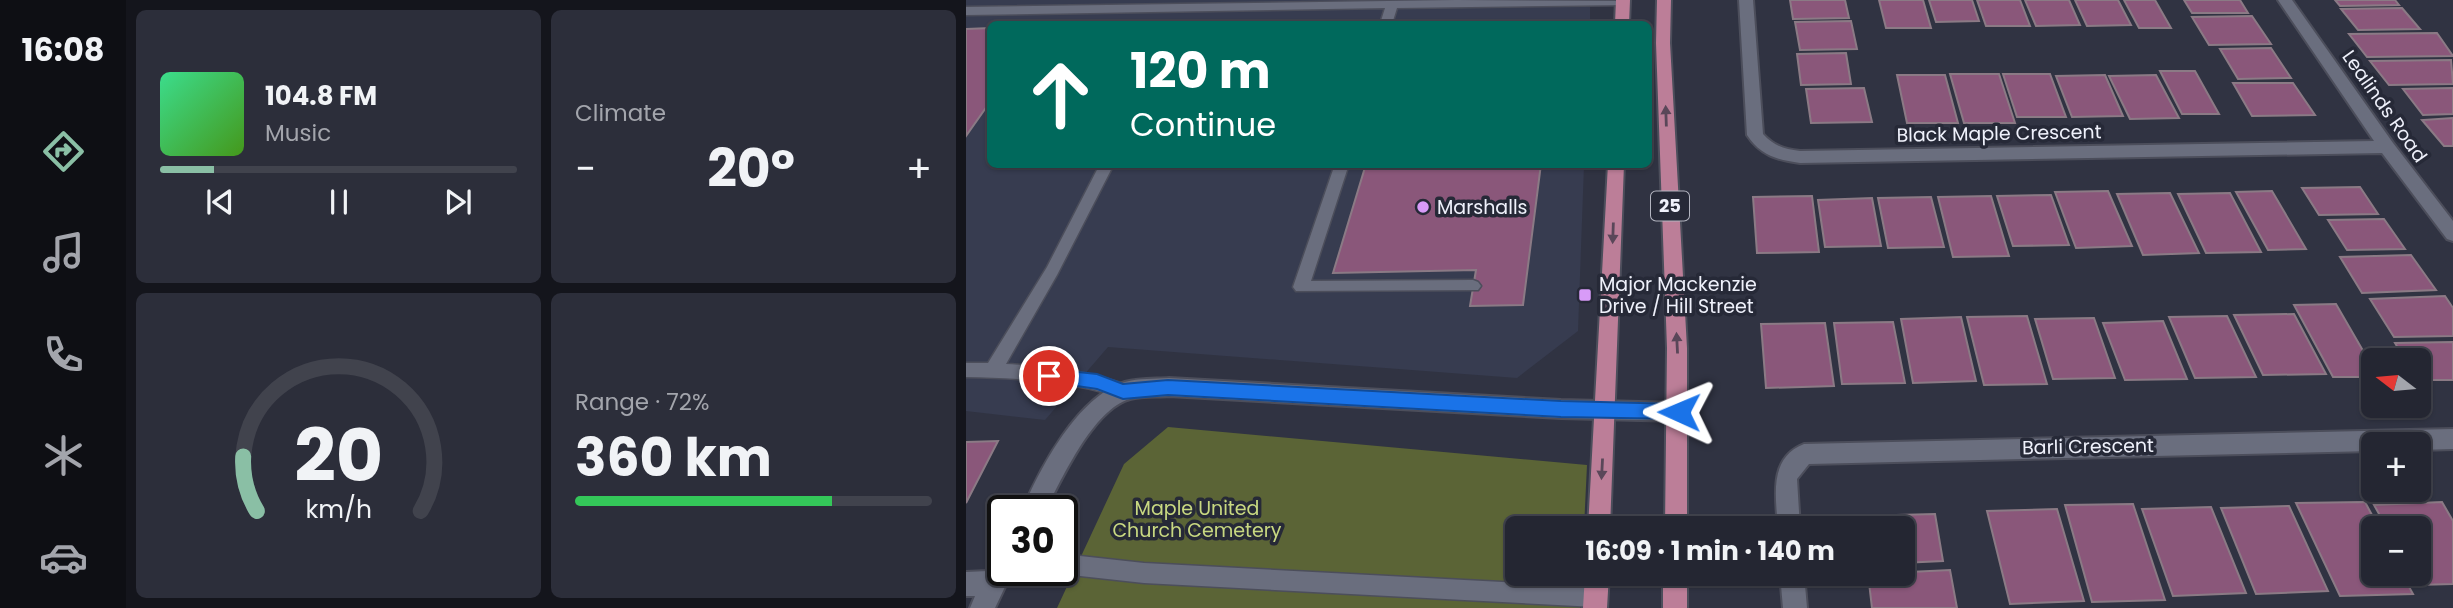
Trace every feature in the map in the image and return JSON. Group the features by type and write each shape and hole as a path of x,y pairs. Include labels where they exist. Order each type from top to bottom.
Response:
{"main road":[{"name":"25","path":"1664,0 1663,43 1679,412 1676,516"},
{"path":"1622,21 1623,1"},
{"path":"1600,516 1616,168"},
{"path":"1675,586 1675,608"}],"street":[{"name":"Black Maple Crescent","path":"1746,0 1755,135 1766,149 1783,155 1800,157 2387,147"},
{"name":"Lealinds Road","path":"2285,0 2387,147 2453,234"},
{"path":"1042,495 1072,440 1096,411 1123,391 1168,387 1679,412"},
{"name":"Barli Crescent","path":"1788,516 1786,476 1804,454 2453,439"},
{"path":"966,584 987,577"},
{"path":"982,608 992,586"},
{"path":"1793,586 1795,608"}],"lane":[{"path":"966,11 1192,4 1392,6 1623,1"},
{"path":"1183,21 1192,4"},
{"path":"1387,21 1392,6"},
{"path":"993,370 1052,271 1105,168"},
{"path":"1341,168 1301,286 1473,286"},
{"path":"966,370 993,370 1097,382 1123,391"},
{"path":"1078,566 1158,574 1596,593"}],"shaded area":[{"path":"966,0 1590,0 1590,21 987,21 987,168 1584,168 1578,331 1517,378 1108,347 1045,420 966,411"}],"green space":[{"name":"Maple United Church Cemetery","path":"1168,427 1587,465 1585,516 1505,516 1505,586 1581,586 1580,608 1057,608 1067,586 1078,586 1078,563 1124,464"}],"building":[{"path":"1790,0 1845,0 1849,18 1793,19"},
{"path":"1879,0 1923,0 1931,28 1886,28"},
{"path":"1929,0 1972,0 1979,21 1936,22"},
{"path":"1977,0 2020,0 2030,26 1986,26"},
{"path":"2025,0 2069,0 2080,25 2036,26"},
{"path":"2075,0 2118,0 2131,25 2087,26"},
{"path":"2124,0 2155,0 2171,28 2139,28"},
{"path":"2184,0 2240,0 2248,13 2192,13"},
{"path":"2335,0 2395,0 2399,5 2340,6"},
{"path":"2402,8 2420,29 2358,30 2341,9"},
{"path":"2252,16 2271,44 2209,45 2192,17"},
{"path":"1851,21 1857,49 1800,50 1795,22"},
{"path":"987,28 987,106 966,136 966,29"},
{"path":"2437,33 2453,56 2367,57 2349,34"},
{"path":"2271,48 2291,78 2238,79 2220,49"},
{"path":"1846,53 1851,84 1801,85 1797,54"},
{"path":"2451,60 2453,84 2389,85 2370,61"},
{"path":"2160,71 2195,71 2219,114 2182,114"},
{"path":"1950,74 1999,74 2015,123 1964,123"},
{"path":"2003,74 2050,74 2066,117 2017,117"},
{"path":"1897,75 1945,75 1958,123 1907,123"},
{"path":"2105,75 2123,116 2072,117 2056,76"},
{"path":"2156,75 2179,118 2130,119 2109,76"},
{"path":"2233,83 2293,83 2315,115 2252,116"},
{"path":"1864,88 1872,122 1811,123 1806,89"},
{"path":"2453,88 2453,114 2423,115 2403,89"},
{"path":"2453,118 2453,146 2444,146 2422,120"},
{"path":"1365,168 1540,168 1523,305 1470,306 1476,270 1333,273"},
{"path":"2360,187 2378,214 2319,215 2302,188"},
{"path":"2108,191 2132,246 2076,248 2055,192"},
{"path":"2272,191 2306,249 2268,250 2236,192"},
{"path":"2170,193 2199,253 2143,255 2117,194"},
{"path":"2230,193 2261,252 2206,253 2178,194"},
{"path":"2051,195 2069,245 2013,246 1997,196"},
{"path":"1812,196 1819,252 1757,253 1753,197"},
{"path":"1991,196 2009,256 1953,257 1938,197"},
{"path":"1931,197 1944,247 1888,248 1878,198"},
{"path":"1872,198 1881,246 1825,247 1818,200"},
{"path":"2384,219 2405,249 2347,250 2328,220"},
{"path":"2411,255 2436,290 2362,293 2340,257"},
{"path":"2445,296 2453,308 2453,336 2394,337 2370,299"},
{"path":"2336,304 2361,348 2361,377 2333,377 2294,305"},
{"path":"2294,314 2326,374 2263,375 2234,315"},
{"path":"2027,316 2047,384 1984,385 1967,317"},
{"path":"2227,316 2256,377 2195,378 2169,317"},
{"path":"1961,317 1976,381 1913,383 1901,319"},
{"path":"2094,318 2115,378 2053,379 2035,319"},
{"path":"2163,321 2187,379 2125,380 2103,323"},
{"path":"1893,322 1905,383 1842,384 1834,323"},
{"path":"1825,323 1834,386 1766,388 1761,324"},
{"path":"2453,342 2453,380 2431,380 2431,348 2398,348 2395,343"},
{"path":"998,441 966,503 966,442"},
{"path":"2365,502 2373,516 2361,516 2361,586 2409,586 2413,594 2340,596 2296,503"},
{"path":"2442,502 2453,521 2453,584 2431,585 2431,516 2380,516 2374,505"},
{"path":"2133,504 2165,600 2092,602 2065,505"},
{"path":"2289,506 2328,591 2256,594 2221,508"},
{"path":"2211,507 2246,593 2173,596 2142,509"},
{"path":"2057,509 2084,601 2010,604 1987,511"},
{"path":"1935,514 1943,561 1915,562 1915,516 1857,516"},
{"path":"1950,570 1957,608 1872,608 1869,586 1915,586 1915,572"}],"place":[{"name":"Marshalls","path":"1423,207"},
{"name":"Major Mackenzie Drive / Hill Street","path":"1585,295"}],"route":[{"path":"1049,376 1097,382 1123,391 1168,387 1561,409 1679,412"}]}
